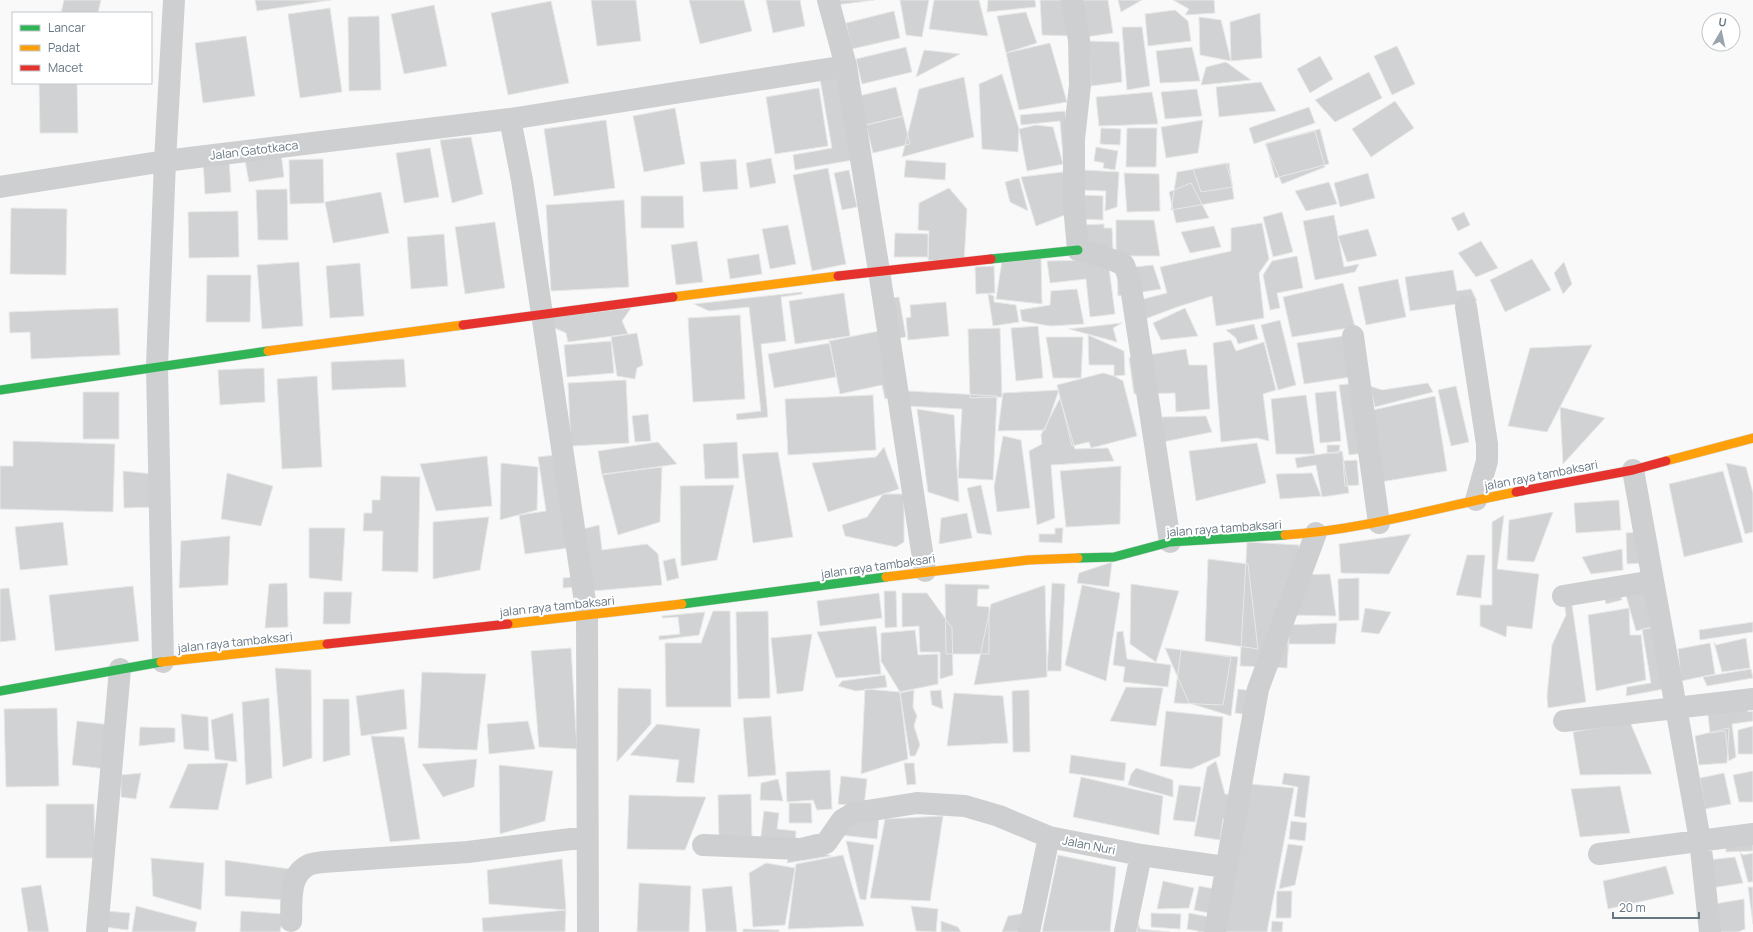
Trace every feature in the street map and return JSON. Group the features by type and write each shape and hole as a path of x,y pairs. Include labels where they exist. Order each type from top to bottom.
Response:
{"street":[{"path":"163,662 157,366 165,161 174,0"},
{"path":"828,0 846,66 925,571"},
{"path":"1072,0 1078,40 1080,85 1074,139 1074,205 1078,250"},
{"name":"Jalan Gatotkaca","path":"0,187 165,161 510,119 846,66"},
{"path":"510,119 522,180 543,314 587,615 588,932"},
{"path":"0,390 157,366 543,314 879,271 1078,250 1103,256 1124,265 1130,281 1170,542"},
{"path":"1466,307 1487,444 1487,461 1476,500"},
{"path":"1353,336 1379,523"},
{"name":"jalan raya tambaksari","path":"0,691 120,668 163,662 763,594 925,571 1028,560 1114,557 1170,542 1316,533 1379,523 1476,500 1633,470 1753,438"},
{"path":"1633,470 1700,840 1710,932"},
{"path":"1215,932 1258,689 1316,533"},
{"path":"1562,596 1653,581"},
{"path":"97,932 120,668"},
{"path":"1564,721 1753,699"},
{"path":"702,845 801,849 814,847 826,843 842,820 854,813 917,803 965,806 999,816 1049,837"},
{"path":"1599,854 1753,834"},
{"path":"291,922 294,883 299,873 307,865 323,862 468,852 587,837"},
{"name":"Jalan Nuri","path":"1028,932 1049,837 1141,855 1226,867"},
{"path":"1125,932 1141,855"}],"building":[{"path":"64,0 101,0 98,12 61,12"},
{"path":"255,0 331,0 257,11"},
{"path":"591,0 636,0 641,41 597,46"},
{"path":"689,0 744,0 752,31 700,44"},
{"path":"766,0 800,0 805,26 773,33"},
{"path":"835,0 875,0 836,5"},
{"path":"900,0 929,0 922,37 906,35"},
{"path":"934,0 979,0 988,36 929,29"},
{"path":"988,0 1035,0 1036,7 987,12"},
{"path":"1040,0 1073,0 1071,36 1042,35"},
{"path":"1081,0 1108,0 1113,33 1086,37"},
{"path":"1118,0 1142,0 1121,12"},
{"path":"1173,0 1214,0 1215,13 1185,15 1189,9"},
{"path":"551,1 569,83 508,95 491,13"},
{"path":"434,5 447,66 404,74 391,14"},
{"path":"330,8 342,92 300,98 288,14"},
{"path":"1175,10 1188,21 1191,41 1148,46 1145,14"},
{"path":"894,11 900,38 852,49 846,23"},
{"path":"1026,12 1037,43 1006,53 997,16"},
{"path":"1260,13 1262,58 1231,61 1230,22"},
{"path":"379,16 381,90 349,91 348,17"},
{"path":"1199,17 1221,20 1231,61 1200,55"},
{"path":"1122,27 1142,27 1150,86 1127,90"},
{"path":"246,36 255,96 203,103 195,43"},
{"path":"1089,41 1119,42 1122,82 1091,86"},
{"path":"1050,43 1067,102 1019,110 1006,53"},
{"path":"1397,46 1415,84 1392,95 1374,56"},
{"path":"906,47 912,72 862,84 856,59"},
{"path":"1192,47 1200,81 1160,83 1156,51"},
{"path":"924,50 960,54 916,77"},
{"path":"1320,56 1333,79 1310,93 1297,69"},
{"path":"1226,62 1251,80 1201,85 1206,67"},
{"path":"1369,72 1382,98 1335,122 1315,100"},
{"path":"1002,74 1019,129 1018,152 982,149 979,84"},
{"path":"838,76 853,160 795,170 793,155 832,148 820,79"},
{"path":"964,77 974,137 902,157 919,89"},
{"path":"1261,82 1276,111 1219,117 1216,87"},
{"path":"39,84 77,84 78,133 40,133"},
{"path":"896,87 903,116 866,125 859,96"},
{"path":"819,88 828,146 775,154 766,97"},
{"path":"1197,89 1202,116 1165,119 1161,92"},
{"path":"1152,92 1158,124 1099,126 1096,97"},
{"path":"1395,101 1414,128 1371,157 1352,129"},
{"path":"1309,107 1315,123 1254,144 1249,128"},
{"path":"675,108 685,164 644,172 633,116"},
{"path":"1065,111 1070,167 1064,168 1060,121 1021,125 1020,115"},
{"path":"903,116 910,144 873,153 866,125"},
{"path":"606,120 615,188 554,196 544,129"},
{"path":"1203,120 1198,153 1166,158 1161,127"},
{"path":"1036,125 1053,127 1063,164 1027,171 1019,129"},
{"path":"1101,128 1121,129 1120,145 1100,144"},
{"path":"1127,128 1157,128 1156,167 1126,167"},
{"path":"1320,129 1329,164 1275,178 1266,143"},
{"path":"1315,131 1325,167 1282,184 1265,144"},
{"path":"471,137 483,194 452,203 440,140"},
{"path":"1096,147 1118,151 1115,170 1103,168 1104,163 1094,161"},
{"path":"430,148 439,197 404,203 396,153"},
{"path":"281,153 284,177 249,182 244,155"},
{"path":"229,157 231,192 205,194 203,159"},
{"path":"771,158 776,183 750,188 746,163"},
{"path":"323,159 324,203 290,204 289,160"},
{"path":"736,159 738,189 703,192 700,162"},
{"path":"906,160 946,163 945,180 904,177"},
{"path":"1226,163 1233,187 1201,192 1193,169"},
{"path":"1229,163 1234,199 1171,210 1177,172"},
{"path":"828,168 846,264 812,271 793,175"},
{"path":"849,170 857,207 842,210 834,173"},
{"path":"1083,170 1119,172 1117,207 1105,211 1106,191 1081,190"},
{"path":"1063,172 1073,212 1036,226 1021,177"},
{"path":"1124,173 1159,174 1160,211 1127,212"},
{"path":"1368,173 1375,198 1340,207 1334,183"},
{"path":"1019,178 1028,211 1010,202 1005,182"},
{"path":"1329,182 1337,204 1306,211 1295,191"},
{"path":"1191,183 1209,218 1176,223 1169,192"},
{"path":"949,188 967,209 964,263 928,260 929,231 918,230 919,203"},
{"path":"287,189 288,240 258,240 256,190"},
{"path":"381,192 389,233 333,243 325,202"},
{"path":"1082,195 1103,196 1103,220 1082,219"},
{"path":"641,196 683,196 684,228 641,228"},
{"path":"624,200 629,287 551,291 546,205"},
{"path":"11,208 67,209 66,275 10,274"},
{"path":"238,211 239,257 189,258 188,212"},
{"path":"1282,212 1293,252 1273,257 1263,217"},
{"path":"1464,212 1470,225 1458,231 1451,218"},
{"path":"1334,215 1344,267 1359,264 1355,272 1315,280 1303,221"},
{"path":"1116,220 1154,220 1160,256 1116,256"},
{"path":"495,222 505,288 465,294 455,227"},
{"path":"1262,223 1269,259 1259,273 1264,318 1216,326 1212,296 1145,319 1128,303 1167,293 1160,267 1231,251 1231,228"},
{"path":"1104,224 1104,228 1112,228 1113,248 1085,250 1083,225"},
{"path":"788,225 796,264 770,269 762,229"},
{"path":"1214,226 1221,247 1190,253 1181,232"},
{"path":"1368,229 1377,256 1347,262 1338,236"},
{"path":"895,233 928,234 928,257 894,257"},
{"path":"444,234 448,286 411,289 407,237"},
{"path":"697,241 703,282 676,285 671,245"},
{"path":"1481,241 1498,268 1476,277 1458,253"},
{"path":"759,254 762,274 730,279 727,259"},
{"path":"1297,256 1303,288 1277,293 1280,308 1270,310 1263,275 1272,261"},
{"path":"1041,257 1042,304 996,299 1002,261"},
{"path":"1532,259 1551,290 1505,312 1490,280"},
{"path":"1095,260 1109,268 1115,314 1090,317 1086,279 1050,283 1047,261"},
{"path":"299,262 303,326 262,329 257,265"},
{"path":"1564,262 1572,284 1563,294 1554,273"},
{"path":"360,263 364,316 330,318 326,266"},
{"path":"1153,265 1161,289 1118,296 1117,269"},
{"path":"994,266 995,293 976,294 975,267"},
{"path":"1453,270 1457,291 1471,289 1477,301 1410,311 1405,277"},
{"path":"207,275 251,275 250,322 206,322"},
{"path":"1398,279 1406,317 1366,325 1358,287"},
{"path":"1343,283 1355,327 1292,337 1283,297"},
{"path":"1077,289 1084,324 1050,326 1022,321 1020,310 1050,305 1051,291"},
{"path":"802,292 802,294 781,297 786,341 761,344 768,417 737,420 736,414 761,411 749,307 709,311 694,304"},
{"path":"844,293 850,336 795,344 789,301"},
{"path":"988,294 994,296 994,302 1016,305 1019,322 993,326"},
{"path":"899,297 906,337 894,339 887,299"},
{"path":"946,302 949,336 908,340 906,318 911,317 910,305"},
{"path":"118,308 120,355 31,359 30,332 10,333 9,312"},
{"path":"631,308 622,321 628,334 568,342 566,333 550,326 549,317"},
{"path":"1185,308 1198,336 1161,340 1153,323"},
{"path":"740,315 745,399 693,402 688,318"},
{"path":"1280,320 1296,385 1278,390 1261,325"},
{"path":"1122,323 1113,328 1117,342 1069,329"},
{"path":"1254,324 1258,339 1238,344 1236,338 1226,330"},
{"path":"1038,326 1043,378 1016,381 1011,328"},
{"path":"1000,328 1002,397 970,398 968,329"},
{"path":"879,331 892,397 885,399 882,385 840,394 829,341"},
{"path":"637,333 643,365 637,368 635,379 617,376 611,337"},
{"path":"1088,335 1124,351 1125,375 1114,376 1114,365 1089,365"},
{"path":"1344,336 1351,377 1304,384 1297,343"},
{"path":"1046,337 1083,337 1081,378 1053,378"},
{"path":"1231,340 1236,351 1264,342 1276,390 1263,394 1269,441 1257,438 1221,442 1213,343"},
{"path":"611,341 614,373 567,377 564,345"},
{"path":"830,343 836,377 774,388 768,354"},
{"path":"1592,345 1547,432 1508,426 1530,348"},
{"path":"1186,349 1189,365 1207,365 1210,409 1176,412 1175,393 1134,394 1129,358"},
{"path":"404,359 406,387 332,390 331,362"},
{"path":"264,368 265,402 220,405 218,370"},
{"path":"1103,373 1114,376 1123,381 1137,436 1091,448 1089,442 1072,446 1057,385"},
{"path":"317,376 322,467 282,469 277,379"},
{"path":"626,380 629,443 571,446 568,383"},
{"path":"1355,383 1365,453 1349,455 1339,385"},
{"path":"1428,383 1433,392 1375,407 1370,386 1382,390"},
{"path":"1456,386 1469,442 1451,446 1438,390"},
{"path":"1059,390 1045,430 998,431 1003,393"},
{"path":"908,391 997,396 993,480 958,478 962,409 908,406"},
{"path":"1336,391 1341,441 1320,443 1315,393"},
{"path":"83,392 119,392 119,439 83,439"},
{"path":"873,395 876,450 788,455 785,399"},
{"path":"1306,395 1315,454 1276,454 1271,399"},
{"path":"1435,396 1447,471 1380,482 1373,410"},
{"path":"1060,398 1075,449 1108,448 1114,461 1051,465 1055,518 1037,525 1029,451 1042,444 1041,435"},
{"path":"1560,407 1605,418 1563,464"},
{"path":"917,409 954,415 959,502 928,492"},
{"path":"648,414 651,441 635,442 632,416"},
{"path":"1206,416 1212,432 1163,442 1162,417"},
{"path":"1003,436 1021,440 1030,508 997,512 994,487"},
{"path":"13,441 115,444 113,512 0,509 0,466 13,466"},
{"path":"658,442 677,464 602,475 598,451"},
{"path":"737,442 739,478 705,479 703,444"},
{"path":"1257,443 1266,483 1196,501 1189,451"},
{"path":"1327,445 1340,445 1339,453 1327,453"},
{"path":"884,447 899,489 828,512 812,463 876,457"},
{"path":"1342,451 1349,493 1322,497 1316,465 1297,468 1295,458"},
{"path":"778,452 793,537 753,543 742,454"},
{"path":"555,455 568,548 525,554 519,515 546,511 538,457"},
{"path":"487,456 492,506 436,511 420,464"},
{"path":"1357,460 1359,485 1345,486 1343,461"},
{"path":"501,463 538,467 537,510 500,520"},
{"path":"1726,463 1746,467 1753,493 1753,532 1745,534"},
{"path":"1121,466 1120,524 1066,527 1060,471"},
{"path":"662,467 660,522 618,535 602,474"},
{"path":"123,471 153,474 154,507 124,508"},
{"path":"1723,471 1743,542 1684,557 1669,484"},
{"path":"227,473 273,486 261,526 221,519"},
{"path":"1312,473 1321,496 1280,499 1276,474"},
{"path":"381,476 420,477 418,572 382,571 383,531 363,531 364,513 372,513 372,500 380,500"},
{"path":"734,485 717,560 681,566 680,486"},
{"path":"981,485 992,535 977,533 967,488"},
{"path":"883,494 904,494 904,542 896,547 845,536 842,525 867,517"},
{"path":"1619,500 1621,530 1576,533 1574,503"},
{"path":"1553,512 1534,562 1507,560 1509,520"},
{"path":"967,513 972,538 939,544 941,518"},
{"path":"1504,515 1497,569 1539,574 1532,629 1507,626 1506,637 1480,626 1480,605 1492,605 1492,522"},
{"path":"489,517 480,570 433,579 433,522"},
{"path":"63,522 68,565 20,570 15,527"},
{"path":"599,525 602,550 647,544 658,554 662,585 592,591 583,529"},
{"path":"309,528 345,528 342,581 309,578"},
{"path":"1055,528 1063,528 1062,543 1039,542 1039,534 1055,534"},
{"path":"1639,532 1641,563 1627,564 1626,533"},
{"path":"1411,534 1389,574 1341,573 1339,544"},
{"path":"230,536 228,585 179,588 181,541"},
{"path":"1247,542 1299,545 1298,569 1293,569 1287,668 1240,666"},
{"path":"1622,549 1623,570 1591,574 1582,557"},
{"path":"1467,555 1485,555 1481,598 1456,595"},
{"path":"675,558 679,578 667,581 663,561"},
{"path":"1208,559 1248,564 1258,649 1205,641"},
{"path":"1112,562 1109,587 1077,583 1079,573"},
{"path":"1330,574 1336,616 1286,615 1290,575"},
{"path":"577,577 577,587 563,588 563,578"},
{"path":"1359,578 1359,620 1339,621 1338,579"},
{"path":"287,583 288,627 265,628 269,584"},
{"path":"1052,583 1065,584 1061,671 1047,671"},
{"path":"945,584 989,585 989,589 978,589 977,606 989,607 989,654 946,654"},
{"path":"1131,584 1179,591 1156,662 1130,644"},
{"path":"1045,585 1047,677 974,685 991,604"},
{"path":"1082,585 1120,593 1106,681 1065,665"},
{"path":"133,586 139,641 55,651 49,595"},
{"path":"1646,587 1656,626 1636,631 1625,592"},
{"path":"9,588 16,640 0,642 0,589"},
{"path":"1602,588 1619,589 1622,600 1606,604"},
{"path":"884,591 896,591 897,627 885,628"},
{"path":"324,592 352,592 350,624 323,624"},
{"path":"879,593 882,618 820,626 817,601"},
{"path":"902,593 927,593 952,628 953,675 940,679 940,652 920,652 919,626 902,627"},
{"path":"1563,595 1571,598 1586,702 1548,708 1547,696 1552,645 1566,615"},
{"path":"1365,608 1391,612 1379,634 1361,632"},
{"path":"1629,608 1630,635 1641,635 1646,680 1596,691 1588,615"},
{"path":"713,611 730,611 731,707 666,707 665,643 701,643"},
{"path":"768,611 770,698 738,699 736,612"},
{"path":"705,612 699,635 659,640 659,636 680,634 678,617 662,618 662,616"},
{"path":"1753,622 1753,632 1700,640 1699,630"},
{"path":"1337,623 1335,644 1289,644 1288,647 1288,625"},
{"path":"876,626 881,674 836,678 817,632"},
{"path":"1657,627 1669,688 1626,696 1627,687 1651,683 1642,629"},
{"path":"915,630 918,655 938,654 938,684 900,692 881,661 881,633"},
{"path":"1123,631 1127,659 1171,665 1168,687 1123,682 1125,667 1113,665 1117,632"},
{"path":"812,634 803,691 777,694 771,638"},
{"path":"1746,638 1750,668 1722,672 1714,642 1716,645"},
{"path":"1710,643 1715,674 1681,681 1678,649"},
{"path":"571,648 577,749 539,747 531,651"},
{"path":"1165,648 1238,657 1231,716 1189,703"},
{"path":"1181,650 1231,657 1223,705 1174,703"},
{"path":"275,668 311,670 312,758 283,767"},
{"path":"1751,669 1753,678 1707,686 1703,677"},
{"path":"422,672 486,674 477,750 418,748"},
{"path":"885,675 887,687 856,691 838,686 842,681"},
{"path":"1126,687 1163,688 1156,726 1110,721"},
{"path":"618,688 651,689 651,724 617,762"},
{"path":"404,689 407,729 361,736 356,696"},
{"path":"865,689 900,692 908,759 861,774"},
{"path":"1238,689 1253,691 1250,715 1235,713"},
{"path":"914,690 913,707 917,716 914,726 920,745 915,756 910,756 900,693"},
{"path":"941,690 943,709 932,705 930,691"},
{"path":"1029,690 1030,752 1013,752 1012,691"},
{"path":"954,693 1003,696 1008,743 947,746"},
{"path":"269,698 272,778 246,785 242,702"},
{"path":"323,699 349,699 350,755 323,762"},
{"path":"1746,701 1748,712 1753,711 1753,721 1732,724 1736,757 1729,761 1725,731 1710,733 1707,706"},
{"path":"57,708 59,786 6,787 4,709"},
{"path":"1166,711 1223,717 1220,756 1191,769 1160,766"},
{"path":"233,713 237,762 215,759 211,720"},
{"path":"181,714 208,717 209,751 184,749"},
{"path":"771,716 776,775 748,777 743,718"},
{"path":"77,721 112,725 107,769 72,765"},
{"path":"528,721 535,749 489,754 487,724"},
{"path":"1630,722 1652,774 1580,775 1573,732"},
{"path":"657,724 700,729 694,783 676,782 679,760 630,755"},
{"path":"1753,726 1753,754 1738,754 1738,730"},
{"path":"140,727 175,728 175,742 139,746"},
{"path":"1729,728 1727,763 1699,765 1695,736"},
{"path":"371,736 404,737 420,839 390,842"},
{"path":"1071,755 1126,763 1124,781 1069,773"},
{"path":"477,759 474,787 443,797 422,764"},
{"path":"1216,761 1225,794 1232,795 1228,820 1223,819 1220,840 1194,836 1207,767"},
{"path":"228,763 218,810 169,808 188,764"},
{"path":"904,763 914,763 916,784 907,785"},
{"path":"499,765 553,771 545,821 500,834"},
{"path":"1136,768 1173,780 1173,797 1128,785 1131,774"},
{"path":"830,770 832,809 817,810 813,800 787,802 786,772"},
{"path":"1753,771 1753,802 1739,802 1733,775"},
{"path":"141,773 136,799 121,797 121,775"},
{"path":"1284,773 1310,776 1305,818 1294,816 1298,787 1282,784"},
{"path":"1724,773 1731,804 1705,809 1700,778"},
{"path":"841,776 867,779 864,807 838,804"},
{"path":"1081,777 1163,796 1159,835 1073,817"},
{"path":"778,779 783,801 760,800 761,783"},
{"path":"1251,784 1294,788 1267,932 1223,932"},
{"path":"1179,785 1201,787 1195,822 1173,820"},
{"path":"1620,786 1630,833 1580,837 1571,789"},
{"path":"751,794 752,840 719,840 718,795"},
{"path":"629,795 706,797 685,850 627,849"},
{"path":"789,803 811,803 812,823 789,823"},
{"path":"46,804 94,804 95,858 46,858"},
{"path":"764,811 779,813 777,829 796,831 795,847 760,843"},
{"path":"867,815 879,817 877,839 840,835"},
{"path":"943,816 930,901 870,898 885,819"},
{"path":"1291,821 1307,823 1305,841 1289,839"},
{"path":"1753,833 1753,851 1726,852 1725,834"},
{"path":"846,841 874,845 866,900 860,899"},
{"path":"1288,844 1303,846 1295,885 1279,889"},
{"path":"818,851 831,856 787,863 789,853"},
{"path":"1740,852 1743,855 1753,853 1753,882 1748,882"},
{"path":"843,855 864,926 788,929 796,864"},
{"path":"1058,855 1116,867 1110,932 1042,932"},
{"path":"1735,857 1743,883 1711,888 1708,860"},
{"path":"151,858 204,863 201,910 153,896"},
{"path":"562,859 566,910 489,904 487,870"},
{"path":"225,860 290,869 285,900 225,896"},
{"path":"766,863 795,868 785,925 753,927 749,873"},
{"path":"1666,866 1674,894 1608,909 1603,881"},
{"path":"1163,881 1194,888 1189,908 1157,909"},
{"path":"639,883 691,886 689,932 637,932"},
{"path":"41,885 49,932 28,932 21,888"},
{"path":"732,886 737,932 706,932 702,889"},
{"path":"1199,886 1215,889 1209,913 1194,910"},
{"path":"1748,887 1753,887 1753,924"},
{"path":"1277,891 1292,891 1291,918 1276,918"},
{"path":"1744,899 1745,929 1738,932 1717,932 1714,904"},
{"path":"136,906 197,922 195,932 132,932"},
{"path":"911,906 938,909 936,932 916,931"},
{"path":"566,910 565,932 483,932 482,918"},
{"path":"106,911 130,913 128,930 104,927"},
{"path":"241,911 284,914 280,932 240,932"},
{"path":"1025,913 1019,932 1002,932 1008,916"},
{"path":"1151,913 1181,914 1180,929 1151,927"},
{"path":"1189,913 1209,917 1207,932 1198,932 1187,929"},
{"path":"941,921 958,927 961,932 941,932"},
{"path":"1272,921 1283,922 1282,932 1271,932"},
{"path":"1138,923 1140,929 1170,932 1137,932"},
{"path":"743,929 779,930 779,932 743,932"}],"traffic: fast":[{"path":"991,259 1078,250"},
{"path":"0,390 268,351"},
{"path":"1078,558 1114,557 1170,542 1285,535"},
{"path":"682,604 886,577"},
{"path":"0,691 161,662"}],"traffic: slow":[{"path":"673,297 838,276"},
{"path":"268,351 463,325"},
{"path":"1666,461 1753,438"},
{"path":"1285,535 1373,523 1516,492"},
{"path":"886,577 1028,560 1078,558"},
{"path":"508,624 682,604"},
{"path":"161,662 327,644"}],"traffic: jam":[{"path":"838,276 991,259"},
{"path":"463,325 673,297"},
{"path":"1516,492 1633,470 1666,461"},
{"path":"327,644 508,624"}]}
